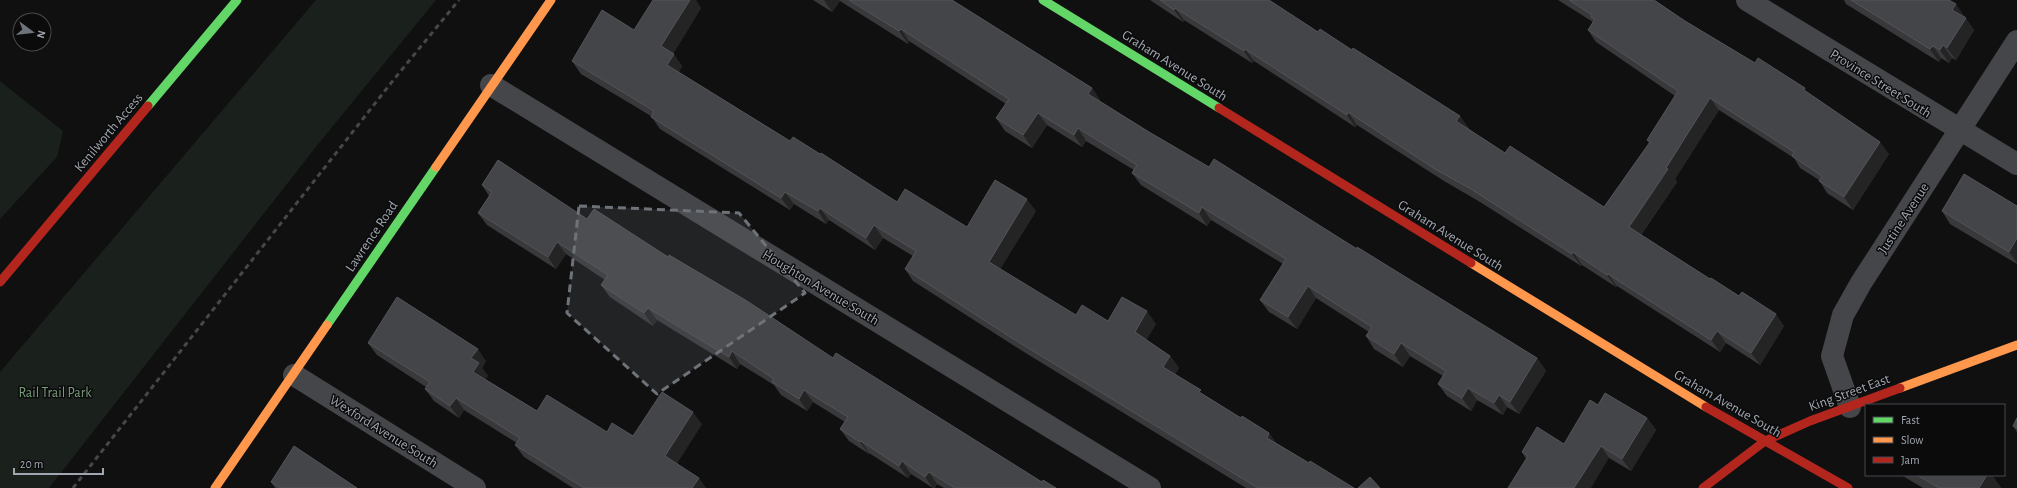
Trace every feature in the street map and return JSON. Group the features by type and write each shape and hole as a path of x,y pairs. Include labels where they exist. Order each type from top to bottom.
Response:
{"street":[{"name":"Kenilworth Access","path":"0,282 237,0"},
{"name":"Lawrence Road","path":"215,488 294,375 491,85 552,0"},
{"name":"Graham Avenue South","path":"1043,0 1712,411 1848,488"},
{"name":"Province Street South","path":"1747,0 1960,131 2017,164"},
{"name":"Justine Avenue","path":"1850,407 1832,356 1843,315 1861,283 2017,41"},
{"name":"Houghton Avenue South","path":"491,85 1150,488"},
{"name":"King Street East","path":"1703,488 1765,441 1810,421 2017,345"},
{"name":"Wexford Avenue South","path":"294,375 475,488"}],"highlighted area":[{"path":"579,206 739,213 805,293 657,394 567,313"}],"green space":[{"name":"Rail Trail Park","path":"316,0 436,0 319,143 49,488 0,488 0,372"},
{"path":"0,81 63,131 57,157 0,219"}],"building":[{"path":"653,0 690,0 661,46 674,54 667,65 790,141 793,137 820,154 821,153 897,202 905,189 967,227 995,180 1027,199 989,262 1076,315 1082,305 1108,321 1122,297 1147,311 1135,332 1170,356 1163,367 1201,390 1199,392 1241,418 1242,416 1269,433 1267,438 1309,463 1310,461 1354,488 1258,488 1015,340 905,269 916,251 874,225 866,238 820,208 818,211 785,192 781,198 651,117 654,111 572,61 602,10 634,30"},
{"path":"849,0 952,0 1092,88 1088,94 1149,132 1209,167 1214,159 1357,249 1357,247 1537,358 1510,402 1499,395 1494,403 1468,388 1462,398 1438,384 1446,371 1401,343 1394,354 1366,336 1372,327 1308,286 1288,317 1260,300 1286,259 1202,207 1199,213 1132,173 1137,165 1078,128 1074,135 1038,113 1023,135 996,118 1009,99 901,29 899,31"},
{"path":"1160,0 1269,0 1318,32 1320,29 1352,50 1353,48 1460,116 1456,121 1505,153 1510,146 1604,207 1650,142 1647,140 1678,91 1588,30 1595,19 1591,17 1592,15 1569,0 1654,0 1685,21 1755,63 1758,58 1805,88 1804,90 1880,142 1844,197 1819,181 1822,176 1792,156 1794,152 1710,98 1666,168 1668,169 1629,227 1710,279 1711,278 1739,296 1742,292 1776,314 1751,353 1717,331 1711,340 1573,252 1572,254 1471,189 1435,169 1348,112 1347,115 1245,49 1244,51 1175,8 1174,10"},
{"path":"1851,0 1949,0 1956,4 1952,10 1966,18 1947,48 1943,45 1940,50 1933,46 1930,49"},
{"path":"498,160 587,219 594,209 668,257 669,255 747,301 833,358 836,353 1042,482 1043,480 1056,488 955,488 929,472 925,477 902,461 899,466 840,429 848,417 804,390 799,399 772,382 774,379 732,351 729,357 648,308 644,313 601,285 608,275 557,242 548,257 478,213 492,192 482,185"},
{"path":"1964,174 2017,206 2017,238 2009,252 1942,211"},
{"path":"397,297 478,349 471,358 479,363 473,372 537,411 547,395 607,432 612,423 633,436 662,392 693,412 665,456 699,478 692,488 584,488 515,445 520,438 456,398 450,406 425,389 430,382 368,343"},
{"path":"1605,393 1647,418 1622,459 1601,446 1574,488 1508,488 1528,456 1522,452 1537,427 1564,444 1590,400 1598,405"},
{"path":"2017,418 2017,428 2013,426"},
{"path":"294,446 357,488 280,488 271,482"},
{"path":"1919,476 1986,476 1979,488 1939,488"},
{"path":"1370,477 1380,488 1358,488"}],"railway":[{"path":"73,488 395,78 459,0"}],"traffic: fast":[{"path":"148,106 237,0"},
{"path":"1043,0 1219,108"},
{"path":"327,325 436,167"}],"traffic: slow":[{"path":"436,167 551,0"},
{"path":"1471,263 1706,407"},
{"path":"215,488 327,325"},
{"path":"1900,388 2017,345"}],"traffic: jam":[{"path":"0,282 148,106"},
{"path":"1219,108 1471,263"},
{"path":"1703,488 1765,441 1810,421 1900,388"},
{"path":"1706,407 1848,488"}]}
